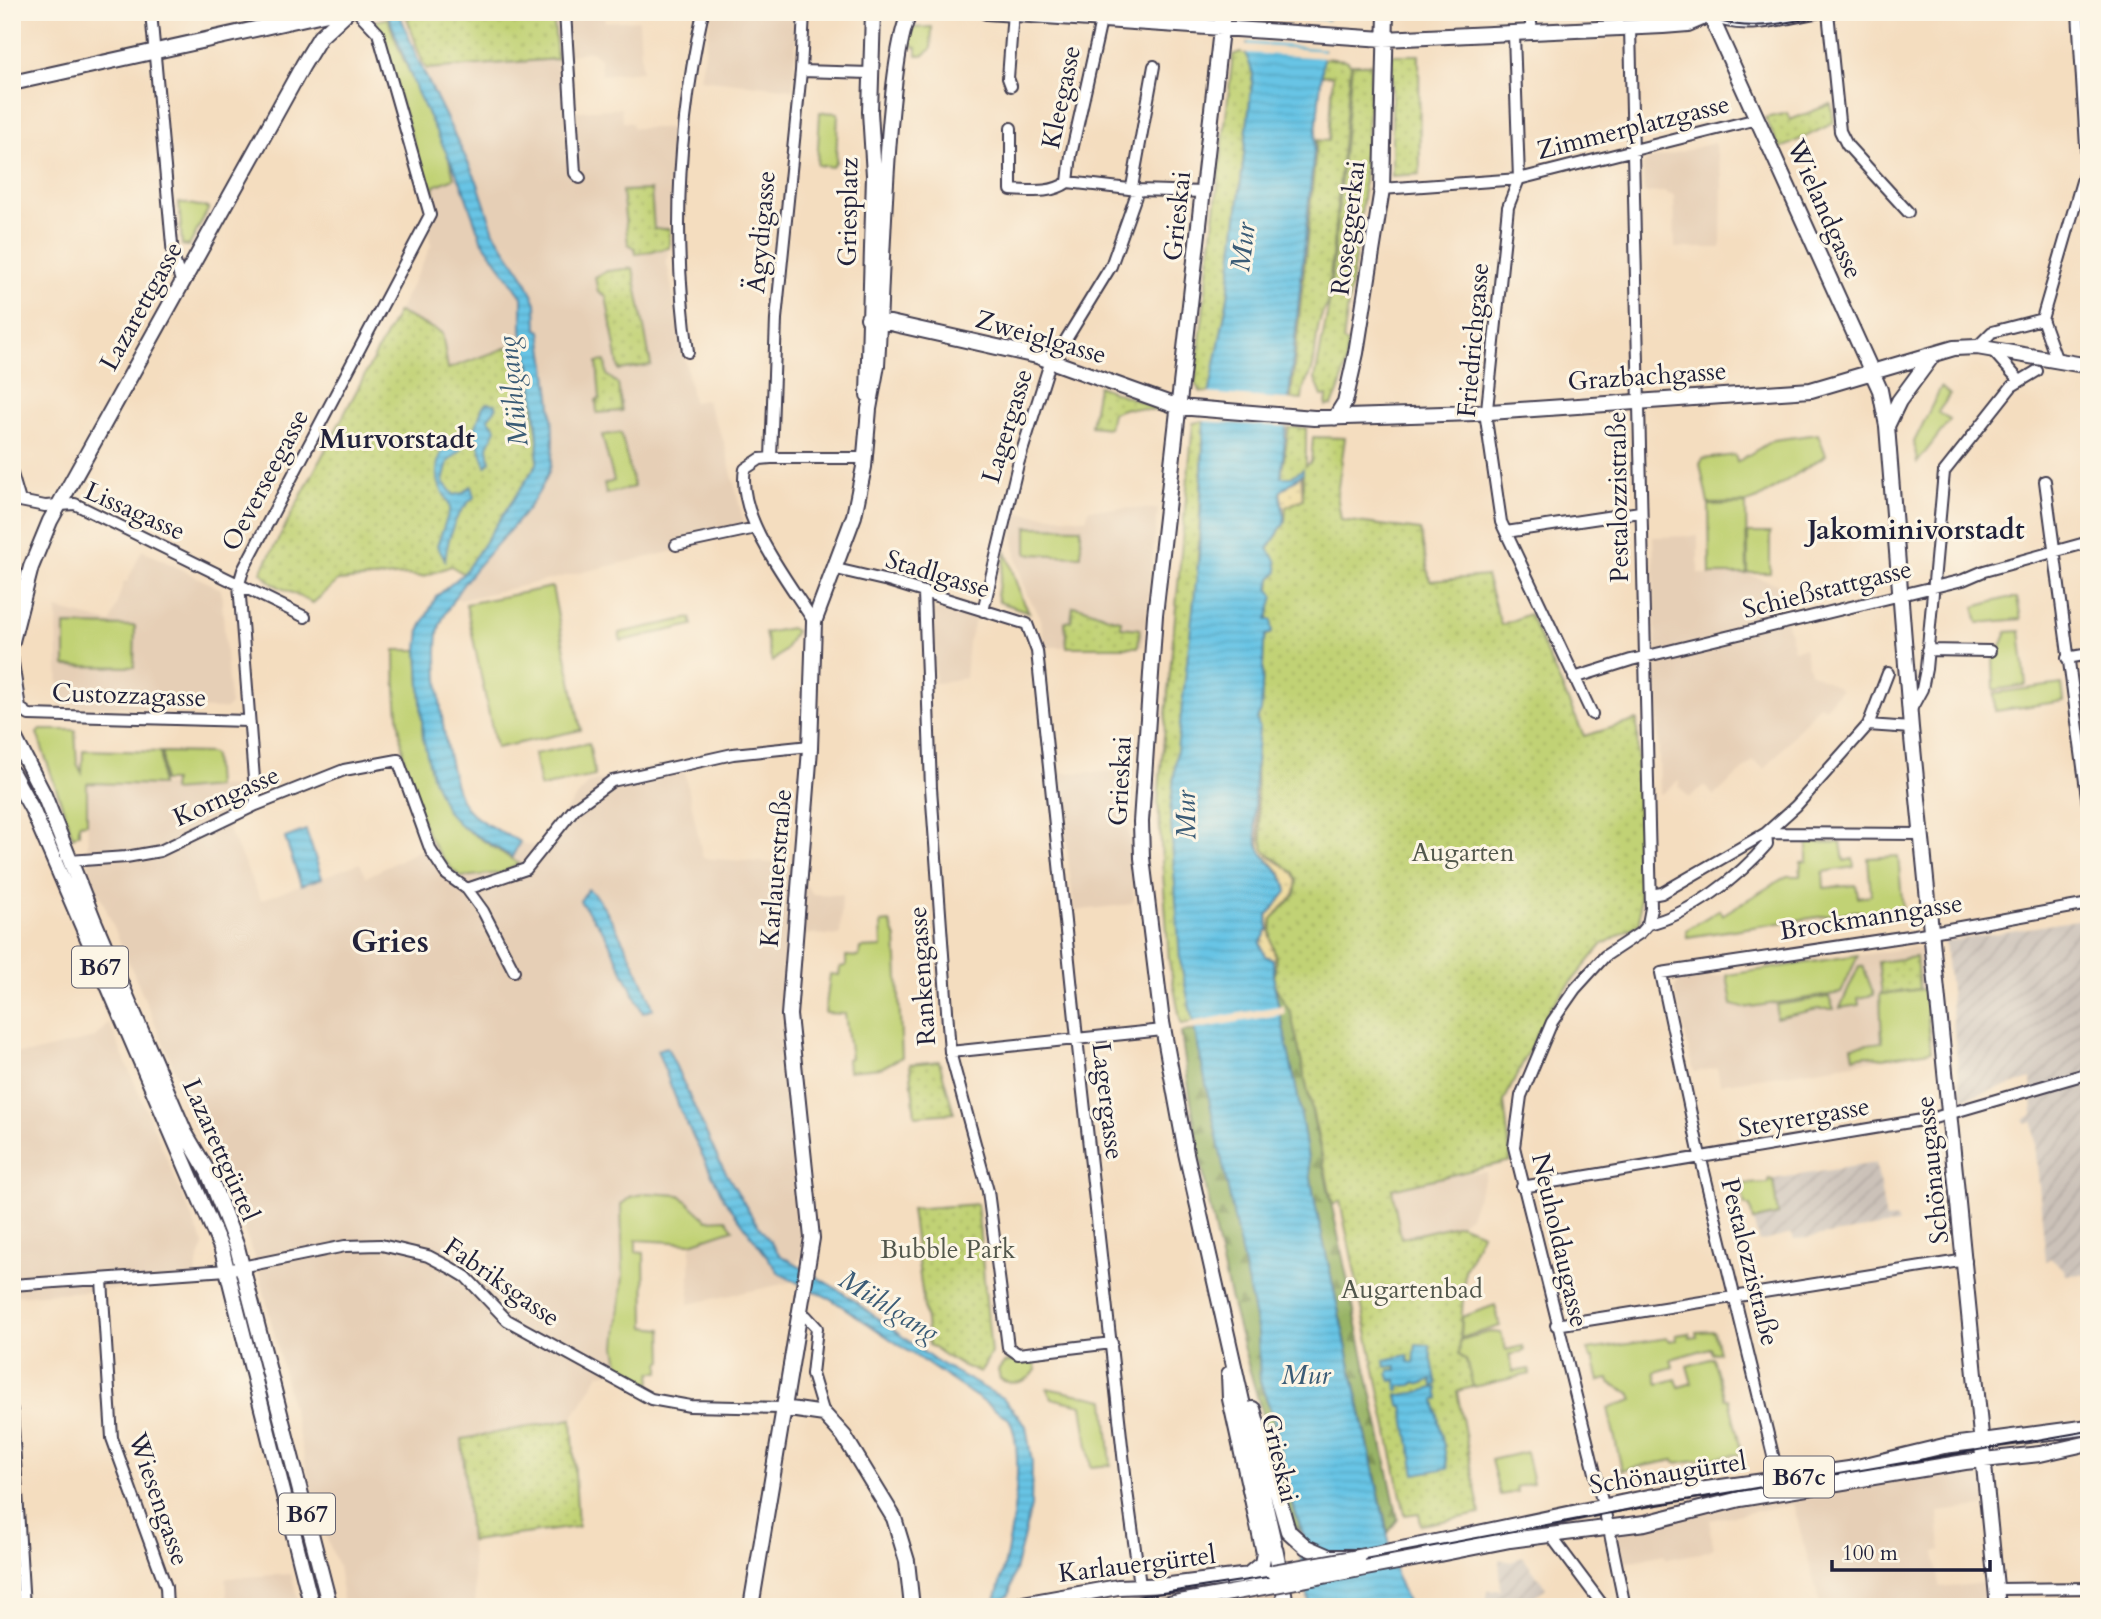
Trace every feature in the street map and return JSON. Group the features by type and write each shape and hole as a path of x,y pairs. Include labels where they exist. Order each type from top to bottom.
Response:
{"main road":[{"path":"12,83 332,12"},
{"name":"Lazarettgasse","path":"12,641 31,567 58,506 317,41 347,12"},
{"name":"Griesplatz","path":"865,458 896,72 905,23 911,12"},
{"path":"986,12 1085,16 1101,21 1168,19 1222,29 1384,39 1514,35 1688,24 1712,13"},
{"name":"Grieskai","path":"1223,12 1155,615 1141,822 1145,898 1163,1030 1230,1356 1275,1546 1279,1584"},
{"name":"Roseggerkai","path":"1335,418 1345,402 1356,353 1382,189 1386,12"},
{"name":"Griesplatz","path":"875,13 870,72 877,365"},
{"name":"Wielandgasse","path":"1712,13 1721,39 1880,390 1887,426 1911,728"},
{"name":"Zweiglgasse","path":"874,321 1051,360 1180,407 1199,408"},
{"name":"Griesplatz","path":"869,409 877,365 888,337 898,327"},
{"name":"Grazbachgasse","path":"1199,408 1335,418 1487,412 1811,390 1873,374 1954,348 1984,348 2089,366"},
{"path":"1887,426 1899,401 1933,355"},
{"name":"Karlauerstraße","path":"751,1607 807,1270 812,1219 789,1015 810,747 814,622 855,516 865,458"},
{"name":"Schönaugasse","path":"1911,728 1966,1260 1998,1607"},
{"name":"Lazarettgürtel","path":"12,733 44,794 69,861 185,1133 208,1172 243,1268 330,1607"},
{"name":"Lazarettgürtel","path":"12,773 32,810 222,1250 312,1607"},
{"path":"1230,1356 1240,1372 1289,1531 1295,1538 1329,1557 1359,1557"},
{"path":"1230,1356 1230,1399 1264,1553 1256,1570 1245,1576"},
{"path":"783,1408 824,1415 838,1428 894,1518 907,1561 912,1607"},
{"name":"Schönaugürtel","path":"1422,1551 1602,1506 1649,1497 1849,1469 1923,1450 2089,1427"},
{"name":"Schönaugürtel","path":"1422,1551 1609,1529 1674,1517 1740,1499 1985,1460 2040,1454 2089,1443"},
{"name":"B67c","path":"1279,1584 1359,1557 1422,1551"},
{"name":"B67c","path":"1279,1584 1422,1551"},
{"name":"Karlauergürtel","path":"1009,1606 1140,1585 1170,1585 1245,1576 1279,1584"},
{"name":"Karlauergürtel","path":"1152,1607 1279,1584"}],"street":[{"path":"151,12 173,256 181,281"},
{"name":"Oeverseegasse","path":"256,805 239,584 243,570 430,215 378,33 358,12"},
{"path":"565,12 575,173 580,178"},
{"path":"688,352 679,289 680,180 688,93 704,12"},
{"name":"Ägydigasse","path":"771,458 776,319 802,71 804,12"},
{"path":"1530,12 1532,34"},
{"path":"1712,13 1723,22 1743,24 1820,12"},
{"path":"1828,12 1840,131 1847,145 1908,212"},
{"path":"2057,361 2042,319 2087,163 2078,12"},
{"path":"1011,86 1008,78 1012,13"},
{"name":"Kleegasse","path":"1068,182 1070,155 1101,21"},
{"name":"Pestalozzistraße","path":"1630,28 1651,895 1648,924"},
{"name":"Friedrichgasse","path":"1514,35 1519,179 1508,207 1486,425 1499,510 1506,532 1592,714"},
{"name":"Lagergasse","path":"983,611 1018,464 1051,360 1111,266 1135,189 1154,66"},
{"path":"802,71 870,72"},
{"name":"Zimmerplatzgasse","path":"1382,189 1519,179 1749,121 1759,121"},
{"path":"1011,128 1011,190 1043,191 1059,188 1068,182 1204,192"},
{"name":"Grazbachgasse","path":"1984,348 1992,332 2042,319"},
{"path":"1984,348 2018,379"},
{"path":"1910,711 1922,689 1944,472 2018,379 2037,371"},
{"path":"814,622 756,528 743,480 745,469 760,459 865,458"},
{"name":"Lissagasse","path":"12,474 20,501 58,506 75,504 305,617"},
{"path":"2045,481 2089,812"},
{"path":"1506,532 1640,512"},
{"path":"676,545 756,528"},
{"name":"Schießstattgasse","path":"1574,678 1645,657 1934,587 2089,542"},
{"name":"Stadlgasse","path":"836,569 1027,624"},
{"name":"Rankengasse","path":"923,593 931,788 950,1052 988,1191 1009,1349 1021,1354 1112,1343"},
{"name":"Lagergasse","path":"1027,624 1037,651 1077,1038 1140,1585"},
{"path":"1927,650 1990,651"},
{"path":"2067,658 2089,654"},
{"name":"Custozzagasse","path":"12,656 20,708 29,715 248,721"},
{"path":"1651,895 1662,893 1766,832 1824,777 1868,725 1888,673"},
{"path":"1868,725 1911,728"},
{"path":"514,971 492,925 467,889 526,869 575,808 612,781 733,754 810,747"},
{"name":"Korngasse","path":"69,861 126,857 160,851 256,805 344,770 398,760 431,851 446,874 467,889"},
{"path":"1766,832 1922,834"},
{"path":"1648,924 1667,919 1736,877 1768,844 1766,832"},
{"name":"Brockmanngasse","path":"1661,973 1932,932 2089,904"},
{"name":"Neuholdaugasse","path":"1625,1607 1609,1529 1556,1325 1514,1147 1521,1096 1552,1022 1575,989 1605,956 1640,933 1648,924"},
{"name":"Pestalozzistraße","path":"1661,973 1700,1157 1779,1480"},
{"path":"950,1052 1163,1030"},
{"name":"Steyrergasse","path":"1522,1187 1950,1113 2089,1073"},
{"name":"Fabriksgasse","path":"12,1285 227,1270 345,1246 381,1245 428,1256 466,1277 507,1320 651,1399 690,1406 783,1408"},
{"path":"1556,1325 1966,1260"},
{"name":"Wiesengasse","path":"102,1280 112,1438 166,1587 167,1607"},
{"path":"799,1313 806,1316 817,1328 812,1374 824,1415"},
{"path":"12,1410 24,1607"},
{"path":"1553,1534 1554,1540 1604,1607"},
{"path":"1997,1589 2089,1588"}],"shaded area":[{"path":"604,12 605,22 639,20 642,71 601,75 600,58 591,51 563,57 567,112 621,108 623,122 632,123 633,128 675,128 667,263 693,402 706,400 724,442 745,528 688,548 460,600 455,597 458,591 538,492 552,463 553,439 542,331 522,343 447,370 442,333 398,312 431,246 428,229 434,186 454,178 427,69 556,59 553,13"},
{"path":"712,12 798,12 793,89 700,79"},
{"path":"1714,143 1722,175 1721,248 1675,248 1674,196 1663,192 1644,193 1642,166 1645,161"},
{"path":"1089,509 1158,509 1143,647 1045,647 1040,616 1026,593 1017,562 1013,530 1015,513 1086,519"},
{"path":"1698,536 1698,574 1747,574 1777,584 1794,650 1804,648 1810,672 1841,689 1825,708 1819,705 1765,769 1753,761 1714,796 1704,785 1689,798 1679,786 1679,780 1660,795 1653,537"},
{"path":"142,550 221,589 230,705 226,709 59,706 57,609 111,623 124,581 127,582"},
{"path":"943,609 976,618 968,643 965,678 935,683 932,617 933,611"},
{"path":"682,760 703,858 788,864 813,894 842,895 840,936 811,934 795,937 789,1003 812,1238 796,1265 792,1282 689,1304 691,1243 733,1228 726,1219 707,1220 680,1195 647,1193 622,1204 623,1275 616,1346 620,1371 599,1374 572,1419 462,1439 476,1607 344,1607 338,1566 322,1526 308,1474 256,1259 88,867 87,783 235,787 237,808 227,826 261,900 360,863 366,877 432,844 518,864 510,856 520,842 537,847 588,783"},
{"path":"1132,771 1128,820 1134,899 1131,904 1074,911 1059,773"},
{"path":"2089,918 2089,1274 2066,1275 2065,1270 2050,1258 2046,1261 2033,1122 2025,1123 2024,1119 2033,1115 2031,1079 1961,1099 1945,942"},
{"path":"1915,947 1922,951 1931,1051 1720,1084 1717,1068 1694,1072 1674,989 1678,982"},
{"path":"109,1023 204,1246 197,1263 196,1284 12,1296 12,1053 32,1053 94,1038"},
{"path":"1876,1163 1886,1220 1896,1219 1898,1224 1794,1240 1792,1234 1759,1242 1753,1221 1778,1215 1773,1179"},
{"path":"1487,1172 1470,1216 1460,1224 1401,1239 1392,1189 1457,1174"},
{"path":"1983,1450 1990,1506 1938,1512 1941,1550 1935,1552 1940,1588 1983,1583 1984,1607 1821,1607 1793,1504 1710,1520 1713,1548 1701,1553 1666,1559 1664,1554 1616,1565 1605,1516"},
{"path":"1522,1556 1546,1588 1534,1596 1541,1607 1487,1607 1487,1591 1501,1590 1499,1559 1512,1562"},
{"path":"291,1574 300,1607 228,1607 226,1578"},
{"path":"1277,1594 1278,1607 1176,1607"}],"green space":[{"path":"405,12 553,12 557,59 427,69"},
{"path":"388,18 403,58 449,158 454,178 435,186 432,202 375,21"},
{"path":"932,27 931,49 924,55 917,55 917,48 910,45 907,53 904,51 911,28"},
{"path":"1246,53 1253,74 1228,297 1210,393 1201,392 1195,384 1233,55"},
{"path":"1392,55 1419,55 1420,174 1392,176"},
{"path":"1323,58 1346,60 1351,65 1327,306 1320,320 1314,362 1303,389 1302,400 1291,399 1317,140 1329,141 1333,76 1320,75"},
{"path":"1352,64 1371,64 1363,200 1343,341 1348,343 1345,367 1336,398 1332,405 1326,406 1327,396 1322,396 1315,379 1329,304"},
{"path":"1831,104 1834,123 1780,149 1765,118 1787,113 1790,120"},
{"path":"820,112 838,113 836,162 832,167 817,165"},
{"path":"651,190 654,229 670,229 669,248 636,254 635,248 628,244 622,191"},
{"path":"179,202 209,208 189,246 182,245"},
{"path":"633,268 651,365 619,370 606,296 598,292 595,277 607,271"},
{"path":"398,312 442,333 448,369 525,341 538,439 537,464 464,574 451,566 422,577 406,575 338,581 313,603 273,584 261,572"},
{"path":"605,361 607,375 618,384 622,411 597,413 596,400 600,399 597,362"},
{"path":"1098,386 1165,411 1126,408 1112,413 1109,428 1091,426"},
{"path":"1941,387 1950,395 1938,412 1950,420 1917,463 1914,442"},
{"path":"1204,421 1180,960 1193,1022 1181,1024 1169,961 1158,801 1193,423"},
{"name":"Augarten","path":"1289,427 1306,428 1306,466 1311,462 1313,437 1345,438 1337,494 1341,520 1420,530 1430,581 1486,576 1501,625 1529,614 1584,736 1637,720 1640,923 1602,945 1550,1008 1504,1101 1511,1161 1392,1189 1401,1238 1460,1224 1482,1233 1465,1270 1459,1354 1466,1360 1473,1387 1457,1391 1480,1514 1421,1525 1419,1513 1405,1515 1340,1201 1333,1205 1291,1013 1274,984 1276,959 1271,938 1272,919 1295,895 1297,881 1294,873 1264,850 1257,789 1257,719 1261,711 1264,643 1266,635 1271,634 1267,620 1271,578 1276,574 1276,561 1268,549 1285,523 1286,507 1303,499 1303,469 1291,477 1281,478"},
{"path":"621,433 634,487 606,494 604,484 614,481 602,435"},
{"path":"1818,434 1826,455 1758,499 1746,503 1708,504 1700,464 1703,459 1735,455 1737,462 1773,440"},
{"path":"1746,504 1747,574 1710,574 1709,505"},
{"path":"1027,527 1081,528 1081,556 1027,554"},
{"path":"1748,533 1770,533 1770,573 1748,573"},
{"path":"1006,552 1021,597 1029,612 999,602 997,594"},
{"path":"552,587 581,730 496,748 466,604"},
{"path":"2017,598 2021,619 1978,623 1974,607"},
{"path":"1073,606 1121,620 1121,627 1140,629 1138,647 1067,647 1065,622 1071,621"},
{"path":"691,618 693,625 621,641 619,633"},
{"path":"65,625 135,626 134,667 65,666"},
{"path":"790,628 795,631 784,651 772,662 765,633"},
{"path":"2020,631 2026,685 1994,690 1993,656 1999,651 2007,632"},
{"path":"395,650 418,650 423,738 461,826 519,864 502,873 461,877 442,858 427,833 407,772 401,739"},
{"path":"2062,684 2064,701 1995,711 1994,693"},
{"path":"41,730 75,730 77,763 82,773 83,750 161,752 161,785 87,783 87,823 79,824 79,833 73,837 37,733"},
{"path":"589,743 595,776 540,787 534,754"},
{"path":"163,752 210,753 214,756 216,787 172,791 173,781 163,781"},
{"path":"1807,842 1841,843 1844,861 1853,859 1854,867 1823,872 1824,888 1856,885 1858,897 1871,895 1868,858 1898,856 1903,910 1859,916 1858,911 1687,937 1686,930 1719,910 1722,915 1787,876 1800,876 1801,862 1807,861"},
{"path":"890,922 896,939 902,1057 881,1068 848,1071 847,1059 851,1058 845,1014 825,1013 830,974 839,975 840,967 846,966 846,956 859,957 860,948 882,947 881,923"},
{"path":"1858,955 1841,993 1744,1008 1732,1005 1727,975"},
{"path":"1916,957 1919,989 1882,994 1878,962"},
{"path":"1859,966 1863,966 1874,995 1858,998 1859,1005 1840,1008"},
{"path":"1274,984 1291,1013 1398,1519 1388,1533 1315,1203 1298,1097"},
{"path":"1925,989 1931,1051 1883,1058 1868,1055 1854,1057 1852,1046 1882,1042 1880,994"},
{"path":"1829,997 1834,1009 1818,1009 1776,1018 1777,1005"},
{"path":"1195,1030 1258,1333 1260,1381 1273,1417 1295,1511 1304,1537 1293,1524 1286,1504 1237,1324 1212,1216 1181,1032"},
{"path":"939,1061 954,1113 915,1116 910,1064"},
{"path":"1769,1179 1773,1180 1778,1215 1753,1221 1750,1206 1745,1206 1741,1184 1769,1183"},
{"path":"647,1193 680,1195 707,1220 726,1219 733,1229 691,1243 636,1240 636,1252 644,1253 645,1327 662,1329 663,1361 660,1362 660,1372 652,1372 649,1390 620,1371 616,1346 623,1275 621,1205 630,1197"},
{"name":"Bubble Park","path":"977,1204 991,1353 980,1373 957,1363 929,1345 911,1209"},
{"path":"1495,1305 1500,1326 1461,1338 1462,1317"},
{"path":"1714,1331 1719,1352 1712,1354 1710,1348 1671,1359 1673,1367 1655,1372 1658,1384 1676,1379 1679,1387 1692,1383 1687,1366 1713,1358 1725,1399 1729,1399 1742,1454 1675,1463 1674,1460 1622,1470 1608,1408 1633,1400 1630,1393 1610,1383 1609,1379 1599,1381 1588,1350 1667,1338 1668,1341 1677,1340 1676,1335 1689,1333 1690,1338 1697,1337 1696,1332"},
{"path":"1490,1332 1501,1333 1506,1350 1523,1346 1524,1351 1509,1355 1513,1372 1529,1369 1530,1374 1473,1387 1466,1360 1459,1354 1460,1340"},
{"path":"1031,1358 1036,1370 1028,1378 1015,1383 1000,1379 998,1370 1004,1363"},
{"path":"1047,1388 1105,1400 1111,1465 1091,1467 1082,1405 1051,1398"},
{"path":"572,1419 578,1527 470,1541 462,1439"},
{"path":"1526,1452 1533,1483 1516,1487 1517,1492 1500,1495 1491,1460"}],"sand":[{"path":"1301,474 1303,499 1292,506 1285,522 1280,492"},
{"path":"1255,796 1264,848 1271,857 1292,871 1297,886 1293,897 1276,914 1271,924 1270,935 1276,957 1274,984 1260,943 1268,930 1267,916 1286,892 1282,874 1260,851"}],"water":[{"name":"Mühlgang","path":"387,12 399,12 418,60 477,181 494,232 523,275 536,303 537,329 541,331 553,425 552,461 548,474 530,506 458,592 440,625 437,640 442,715 457,789 463,803 474,816 520,842 512,857 461,826 446,810 432,776 423,738 418,650 420,629 436,597 464,573 537,464 538,438 531,369 522,331 522,297 481,239 461,183 417,92"},
{"name":"Mur","path":"1251,12 1328,12 1281,477 1291,477 1303,469 1303,473 1280,492 1285,522 1268,549 1276,560 1278,572 1271,578 1269,589 1274,597 1267,620 1272,620 1272,633 1266,635 1264,643 1261,711 1257,719 1259,728 1254,805 1256,836 1262,853 1283,878 1287,892 1267,916 1268,930 1260,943 1265,956 1273,959 1274,984 1298,1097 1315,1203 1397,1578 1409,1607 1310,1607 1301,1558 1304,1537 1295,1511 1273,1417 1260,1381 1258,1333 1180,960 1170,811 1199,556 1204,421 1228,297 1253,74 1246,53"},
{"path":"487,403 497,407 488,418 496,429 488,446 490,462 486,466 474,432 483,406"},
{"path":"461,442 463,448 448,462 443,482 454,495 463,493 471,486 474,497 453,525 445,560 437,546 450,509 439,484 437,470 443,451 454,443"},
{"path":"306,830 322,878 301,885 285,838"},
{"path":"588,889 596,896 615,925 653,1009 643,1013 605,934 580,901"},
{"name":"Mühlgang","path":"667,1047 719,1161 753,1218 780,1255 842,1292 934,1360 1004,1399 1026,1426 1032,1462 1031,1507 1009,1595 993,1607 1014,1512 1017,1459 1015,1437 1009,1419 831,1299 780,1274 724,1199 681,1112 657,1050"},
{"path":"1416,1344 1429,1345 1437,1385 1433,1386 1432,1380 1420,1384 1415,1382 1412,1385 1400,1386 1400,1391 1397,1391 1396,1380 1391,1381 1388,1374 1390,1370 1397,1370 1396,1366 1386,1367 1384,1360 1408,1355 1409,1362 1414,1363"},
{"path":"1437,1388 1439,1399 1435,1400 1448,1468 1415,1474 1403,1406 1399,1406 1397,1395"}],"pier":[{"path":"1247,13 1331,21 1328,49 1244,42"},
{"path":"1243,44 1327,51 1326,58 1242,53"},
{"path":"1206,393 1295,400 1292,427 1201,421"},
{"path":"1284,1005 1285,1014 1191,1030 1190,1022"}],"tram line":[{"path":"1705,12 1718,20 1751,26 1840,12"},
{"path":"1070,1607 1274,1576 1605,1514 2089,1431"}],"district":[{"name":"Murvorstadt","path":"397,439"},
{"name":"Jakominivorstadt","path":"1916,530"},
{"name":"Gries","path":"390,941"}],"park label":[{"name":"Augartenbad","path":"1412,1289"}]}
